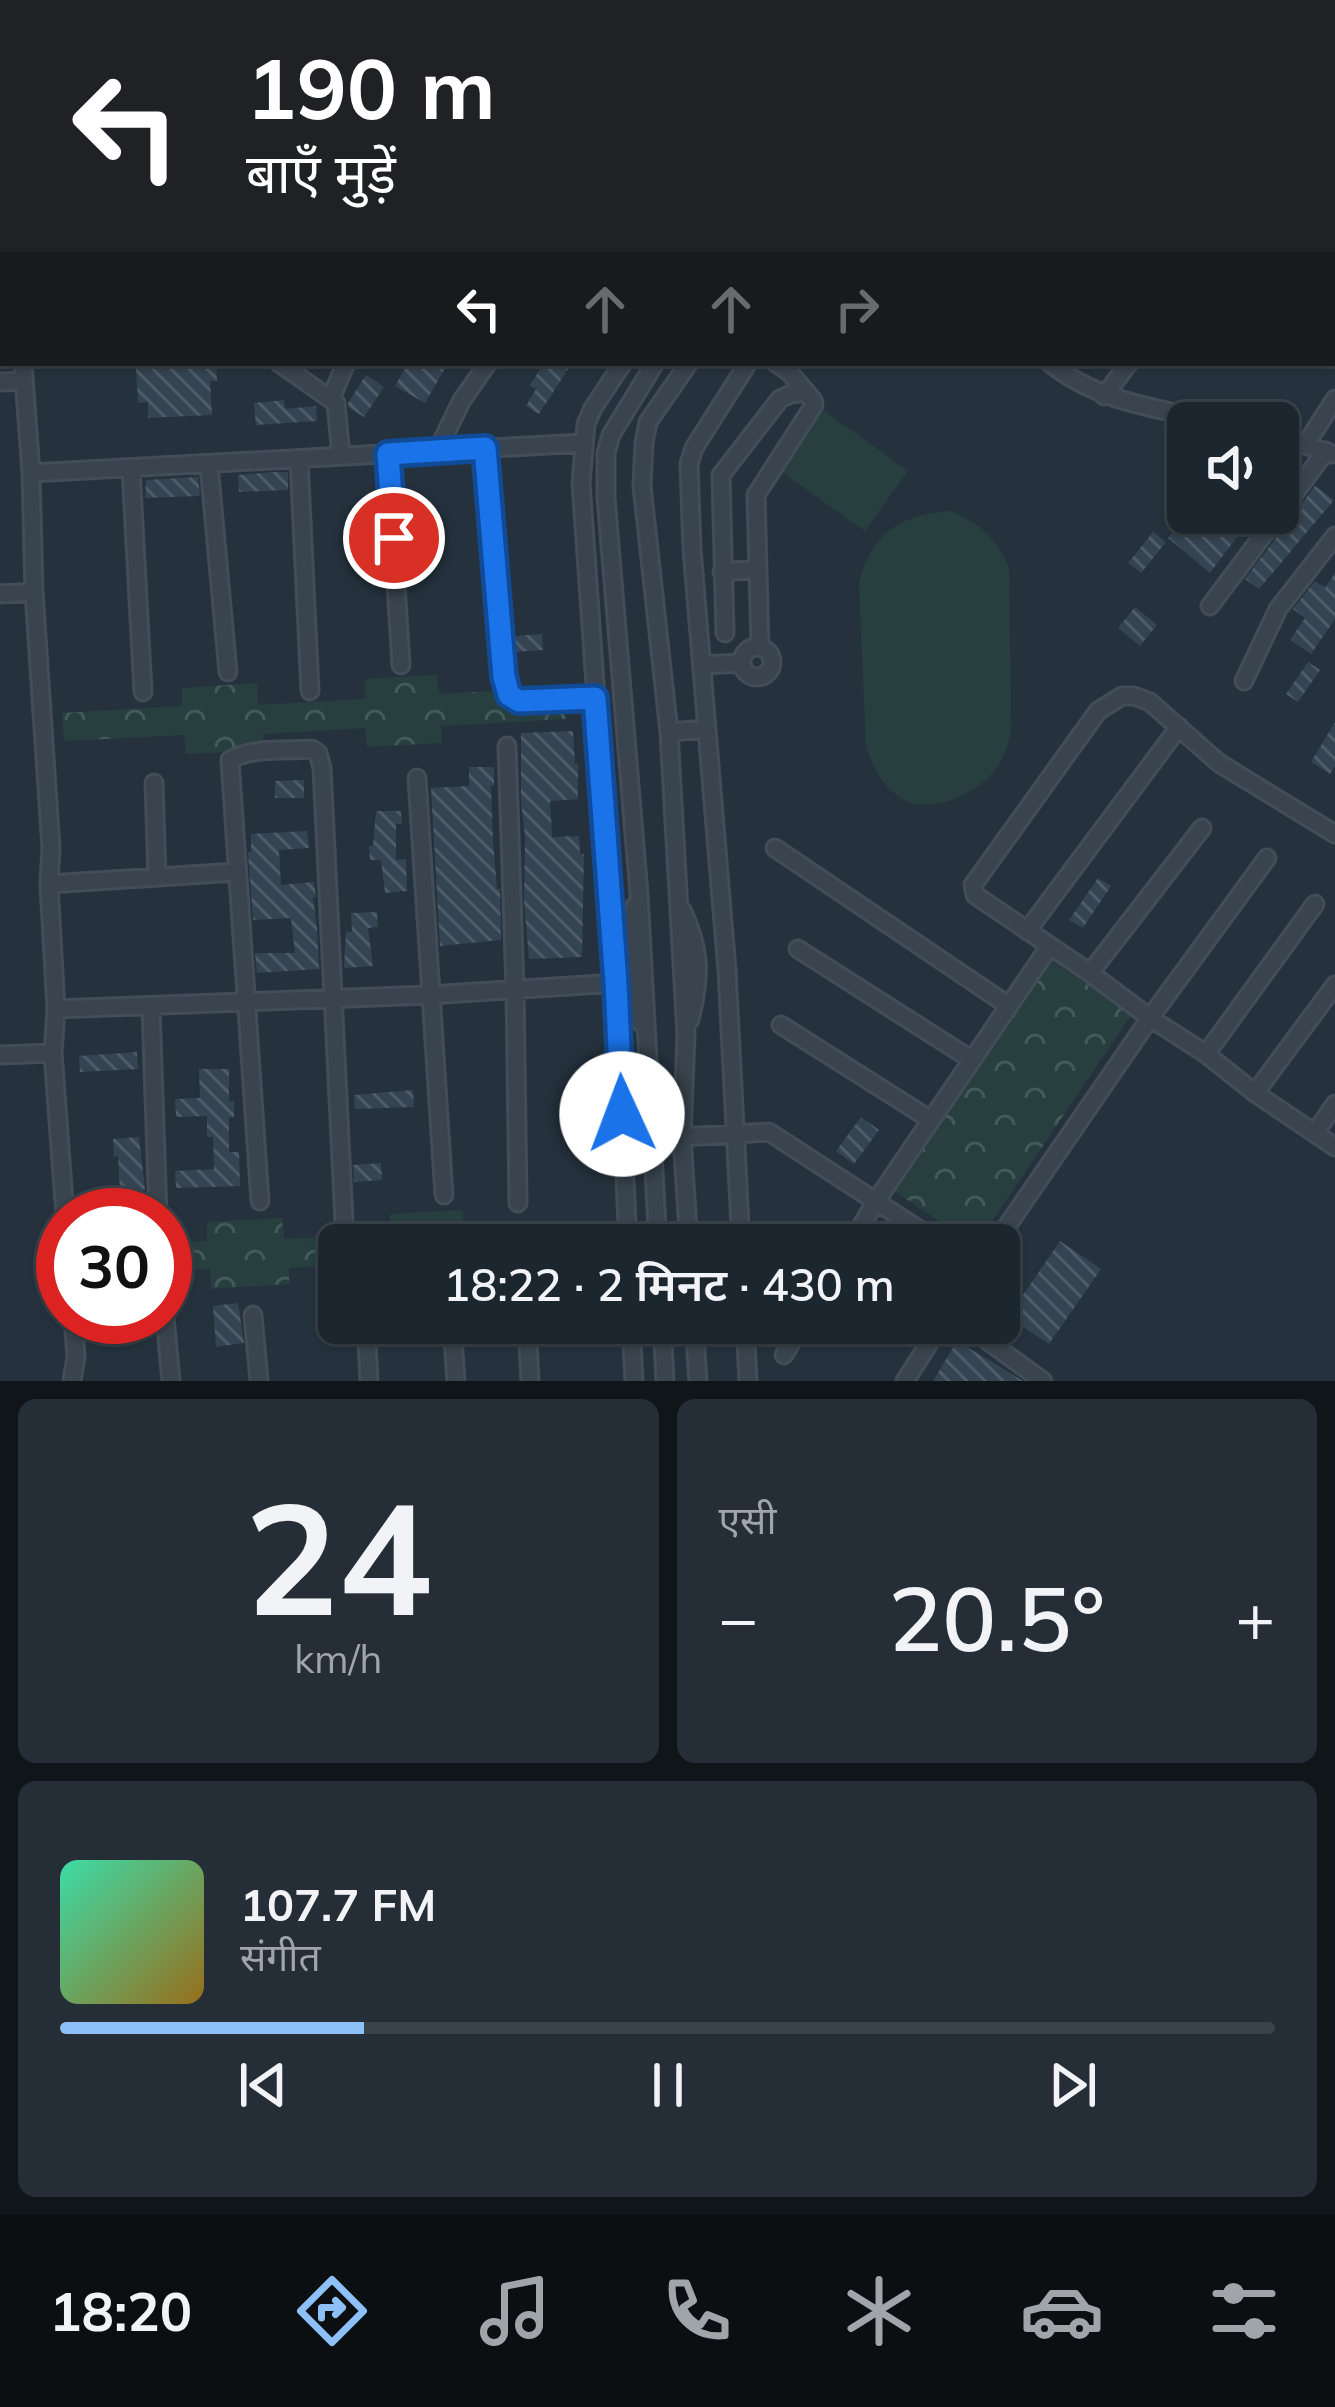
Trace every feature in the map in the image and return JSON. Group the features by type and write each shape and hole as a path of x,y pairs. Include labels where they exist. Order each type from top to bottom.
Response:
{"street":[{"path":"23,366 51,848 53,1053 63,1188"},
{"path":"283,366 336,403 341,456"},
{"path":"331,398 345,366"},
{"path":"437,452 462,400 486,366"},
{"path":"621,366 586,424 580,484 616,983 627,1224"},
{"path":"653,366 611,435 606,497 638,894 657,1224"},
{"path":"687,366 648,422 642,486 668,732 678,902 695,939 699,986 686,1035 682,1137 688,1224"},
{"path":"740,1224 727,970 689,464 694,448 746,366"},
{"path":"760,646 756,495 814,405 779,366"},
{"path":"1054,366 1104,396 1167,410"},
{"path":"1104,396 1127,366"},
{"path":"0,382 24,381"},
{"path":"725,633 721,475 780,399 806,392"},
{"path":"1306,444 1335,399"},
{"path":"1210,606 1330,453 1299,442"},
{"path":"32,473 584,443"},
{"path":"485,448 509,695 519,701 595,698"},
{"path":"388,454 401,665"},
{"path":"299,460 310,691"},
{"path":"209,465 228,672"},
{"path":"131,469 143,692"},
{"path":"1244,681 1278,609 1335,536"},
{"path":"722,572 758,569"},
{"path":"0,595 34,592"},
{"path":"760,646 772,655 773,663 758,678 744,671 742,663 748,650 760,646"},
{"path":"702,665 742,663"},
{"path":"1335,834 1220,763 1150,701 1134,696 1114,699 1098,711 973,885 975,896 1335,1147"},
{"path":"1027,931 1179,727"},
{"path":"668,732 707,729"},
{"path":"507,746 518,1203"},
{"path":"260,1201 230,760 235,755 312,749 318,752 322,768 344,1222"},
{"path":"417,778 444,1196"},
{"path":"154,783 157,877"},
{"path":"1090,973 1202,828"},
{"path":"776,848 1009,1006"},
{"path":"1008,1224 1267,858"},
{"path":"49,884 236,872"},
{"path":"1206,1054 1315,904"},
{"path":"863,1224 1049,947"},
{"path":"798,949 972,1060"},
{"path":"56,1009 616,983"},
{"path":"1255,1093 1335,985"},
{"path":"151,1007 157,1188"},
{"path":"781,1025 931,1120"},
{"path":"0,1055 53,1053"},
{"path":"1315,1132 1335,1104"},
{"path":"682,1137 769,1132 910,1224"},
{"path":"253,1315 259,1381"},
{"path":"72,1381 75,1344"},
{"path":"168,1344 171,1381"},
{"path":"367,1344 369,1381"},
{"path":"453,1344 456,1381"},
{"path":"528,1344 530,1381"},
{"path":"633,1344 634,1381"},
{"path":"663,1344 665,1381"},
{"path":"695,1344 698,1381"},
{"path":"746,1344 748,1381"},
{"path":"784,1355 791,1344"},
{"path":"904,1381 928,1344"},
{"path":"992,1344 1043,1381"}],"green space":[{"path":"819,407 908,471 865,531 776,468"},
{"path":"952,511 986,533 1009,567 1011,728 1002,759 983,782 947,801 916,804 881,779 866,746 859,584 871,552 890,529 918,516"},
{"path":"437,675 439,694 564,687 566,719 441,726 442,743 367,747 365,728 263,734 263,750 186,754 184,735 64,741 62,713 182,706 182,688 257,683 258,705 365,699 365,679"},
{"path":"1052,961 1132,1014 990,1224 944,1224 894,1191"},
{"path":"462,1210 463,1224 390,1224 390,1214"},
{"path":"282,1218 284,1239 318,1237 318,1266 289,1268 289,1284 211,1289 210,1269 192,1270 192,1242 207,1241 207,1222"}],"building":[{"path":"216,366 217,381 210,381 212,415 148,418 148,402 138,403 136,369"},
{"path":"406,366 446,366 425,403 395,386"},
{"path":"542,366 570,366 539,414 526,406 536,389 530,385"},
{"path":"366,375 384,387 364,417 348,403"},
{"path":"284,400 285,409 316,406 317,421 256,425 254,403"},
{"path":"288,472 288,490 239,492 238,475"},
{"path":"198,477 200,496 145,498 146,480"},
{"path":"1315,486 1334,500 1259,589 1245,579 1279,534 1299,534 1299,507"},
{"path":"1153,532 1166,542 1141,573 1128,563"},
{"path":"1172,534 1239,534 1210,573 1168,538"},
{"path":"1335,573 1335,619 1311,654 1290,640 1305,618 1293,609 1315,581 1325,588"},
{"path":"1135,607 1157,625 1140,646 1118,628"},
{"path":"542,634 543,650 514,652 513,636"},
{"path":"1308,662 1320,670 1298,702 1286,694"},
{"path":"1335,722 1335,766 1330,774 1311,762"},
{"path":"573,731 578,799 550,801 552,837 579,836 580,854 584,854 582,957 529,959 521,733"},
{"path":"469,767 494,767 493,840 501,940 440,946 431,788 469,786"},
{"path":"304,780 304,798 275,798 275,781"},
{"path":"376,811 401,811 402,824 396,824 396,860 406,859 407,891 385,893 381,860 370,860"},
{"path":"307,831 309,848 279,850 281,885 314,882 319,969 257,973 255,953 295,953 291,918 253,920 251,834"},
{"path":"1098,878 1111,886 1083,928 1069,920"},
{"path":"377,912 378,927 368,928 373,966 344,968 351,913"},
{"path":"137,1052 138,1069 80,1072 79,1056"},
{"path":"199,1069 229,1069 234,1117 229,1117 229,1152 239,1152 240,1186 176,1188 175,1171 214,1169 207,1116 176,1117 175,1099 200,1098"},
{"path":"413,1090 414,1107 355,1109 354,1095"},
{"path":"861,1117 879,1130 854,1164 836,1151"},
{"path":"139,1137 145,1188 120,1188 113,1139"},
{"path":"381,1163 382,1180 354,1182 353,1165"},
{"path":"1060,1241 1101,1269 1049,1344 1020,1325 1020,1299"},
{"path":"238,1303 244,1343 216,1347 213,1306"},
{"path":"955,1344 962,1344 1023,1381 933,1381"}],"route":[{"path":"394,538 388,454 485,448 509,695 519,701 595,698 622,1114"}]}
